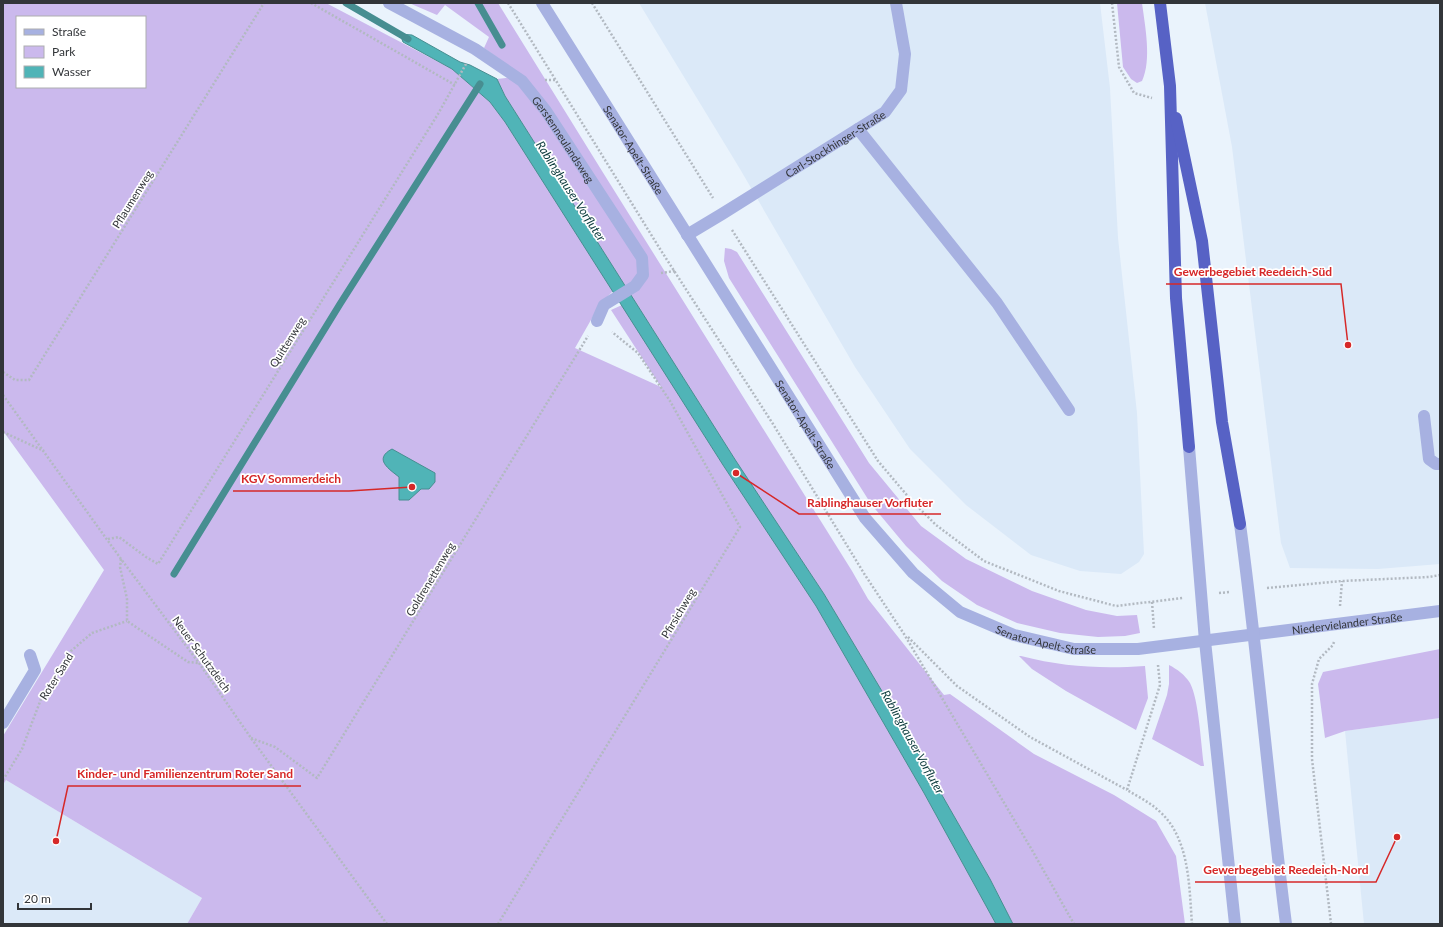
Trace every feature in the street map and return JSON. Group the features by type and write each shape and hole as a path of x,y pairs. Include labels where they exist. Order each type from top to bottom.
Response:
{"highway":[{"path":"1160,3 1170,86 1202,241 1222,422 1240,524"},
{"path":"1170,86 1176,298 1189,447"}],"street":[{"name":"Gerstenneulandsweg","path":"389,3 475,49 522,81 546,111 642,258 643,275 635,286 604,305 597,321"},
{"name":"Senator-Apelt-Straße","path":"542,3 865,518 913,573 960,612 1014,635 1074,649 1138,649 1254,634"},
{"name":"Carl-Stockhinger-Straße","path":"687,235 885,112 901,90 905,54 896,3"},
{"path":"858,129 997,303 1069,410"},
{"path":"1424,416 1428,459 1436,464 1440,464"},
{"path":"1189,447 1205,641 1235,924"},
{"path":"1240,524 1249,590 1272,812 1286,924"},
{"name":"Niedervielander Straße","path":"1254,634 1440,611"},
{"name":"Roter Sand","path":"3,724 35,670 30,655"}],"path":[{"name":"Pflaumenweg","path":"3,372 15,380 29,380 264,3"},
{"path":"311,3 455,85"},
{"path":"508,3 660,248 773,424 865,575 904,634 1074,924"},
{"path":"592,3 722,214 878,461 911,500 936,524 984,561 1059,591 1116,606 1249,590 1342,581 1429,577 1440,575"},
{"path":"1112,3 1119,67 1134,93 1170,103"},
{"name":"Quittenweg","path":"108,539 119,537 158,564 434,120 467,62"},
{"name":"Goldrenettenweg","path":"251,738 275,746 317,778 597,321"},
{"name":"Pfirsichweg","path":"498,924 740,527 670,401 638,353 597,321"},
{"name":"Neuer Schutzdeich","path":"3,395 121,559 199,663 251,738 386,924"},
{"path":"3,432 44,452"},
{"path":"121,559 120,566 127,600 127,621 188,662 199,663"},
{"path":"1331,924 1312,759 1312,684 1319,659 1333,645 1338,623 1342,581"},
{"path":"1127,790 1160,685 1152,602"},
{"name":"Roter Sand","path":"50,684 71,651 92,633 127,621"},
{"path":"904,634 957,686 1024,733 1127,790 1158,810 1168,820 1181,840 1188,878 1192,924"},
{"name":"Roter Sand","path":"3,780 22,749 42,698"}],"shaded area":[{"path":"639,3 1100,3 1110,88 1118,238 1137,413 1144,554 1139,562 1121,574 1080,571 1031,555 966,505 910,449 855,367 740,169"},
{"path":"1205,3 1440,3 1440,564 1378,569 1290,568 1281,543 1232,147"},
{"path":"1440,718 1440,924 1364,924 1345,731"},
{"path":"6,780 202,898 187,924 3,924 3,785"}],"green space":[{"path":"3,3 326,3 452,69 490,102 505,122 613,291 600,304 575,348 661,387 611,310 622,305 723,465 816,606 924,793 996,924 187,924 202,898 6,780 3,785 3,736 104,570 3,431"},
{"path":"409,3 498,3 868,599 944,695 950,694 1034,754 1114,795 1156,821 1176,856 1185,924 1013,924 990,879 895,713 824,594 736,461 505,96 497,79 522,76 484,48 489,37 445,5 437,15"},
{"path":"1117,3 1142,3 1147,43 1147,63 1142,81 1137,83 1131,79 1123,67"},
{"path":"725,248 737,252 869,463 921,526 966,559 1032,591 1086,610 1117,616 1137,615 1140,633 1125,636 1098,637 1060,633 1017,623 977,605 942,581 906,546 871,504 729,278 724,261"},
{"path":"1440,649 1440,718 1345,731 1325,738 1318,684 1323,672"},
{"path":"1019,656 1068,665 1098,667 1145,666 1148,698 1136,730 1066,691 1032,669"},
{"path":"1169,665 1186,677 1193,691 1198,711 1204,766 1201,766 1152,739 1167,695 1169,684"}],"water":[{"path":"400,34 412,35 460,62 470,65 497,79 505,96 736,461 824,594 895,713 990,879 1013,924 996,924 924,793 816,606 723,465 505,122 490,102 452,69 403,42"},
{"path":"392,449 435,473 435,482 429,489 421,489 409,500 399,500 399,477 387,467 383,460 386,453"}],"waterway":[{"name":"Rablinghauser Vorfluter","path":"346,3 408,39"},
{"path":"478,3 502,45"},
{"path":"174,574 340,304 480,84"}],"place":[{"name":"Gewerbegebiet Reedeich-Süd","path":"1348,345"},
{"name":"Rablinghauser Vorfluter","path":"736,473"},
{"name":"KGV Sommerdeich","path":"412,487"},
{"name":"Gewerbegebiet Reedeich-Nord","path":"1397,837"},
{"name":"Kinder- und Familienzentrum Roter Sand","path":"56,841"}]}
